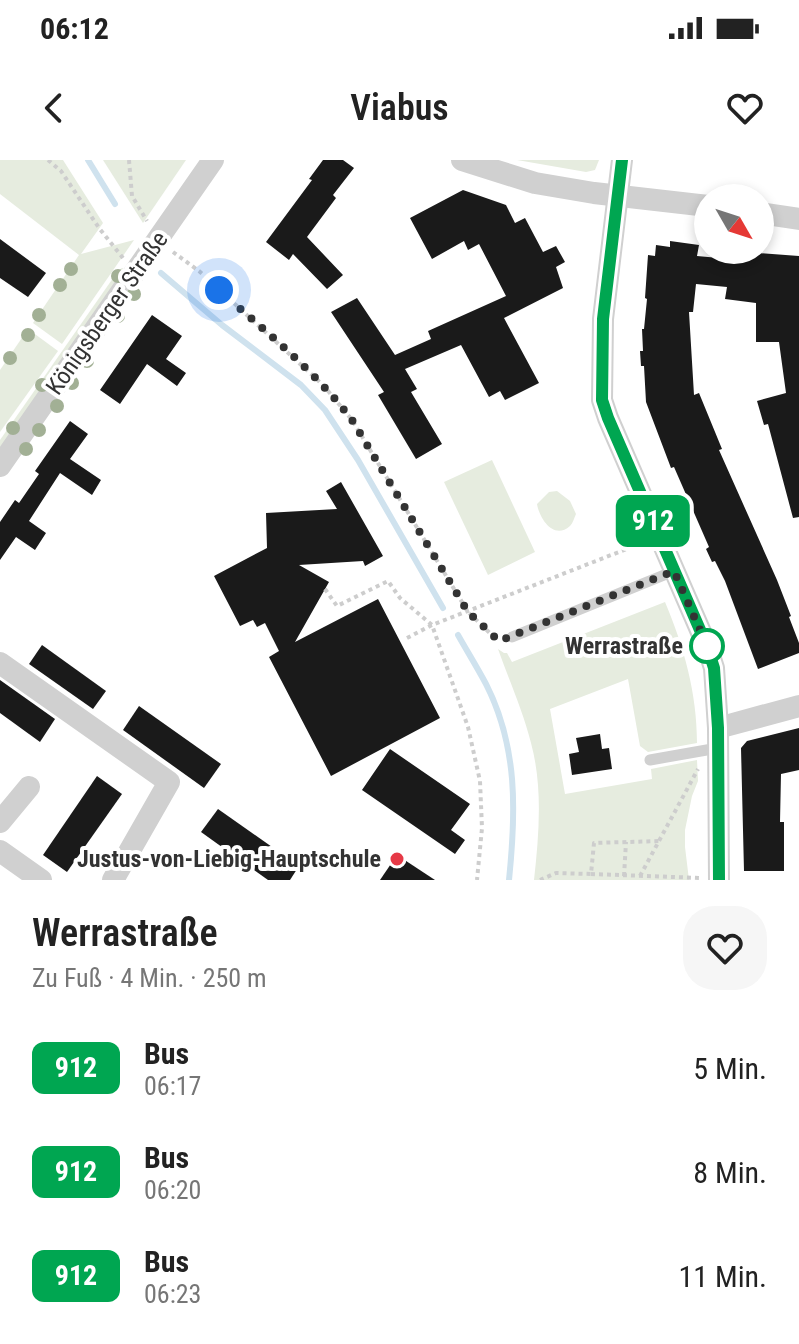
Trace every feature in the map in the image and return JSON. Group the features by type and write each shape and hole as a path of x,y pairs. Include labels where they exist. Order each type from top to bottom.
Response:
{"street":[{"name":"Königsberger Straße","path":"0,466 213,160"},
{"path":"462,160 535,183 694,204"},
{"path":"622,160 603,319 602,400 714,668 719,880"},
{"path":"774,215 799,219"},
{"path":"0,663 169,782 113,880"},
{"path":"715,742 799,706"},
{"path":"0,822 29,787"},
{"path":"0,851 41,880"}],"lane":[{"path":"512,637 674,571"},
{"path":"650,760 715,742"}],"path":[{"path":"48,160 61,171 99,228 135,272"},
{"path":"129,160 132,196 157,240 199,271 341,405 468,612 499,641 512,637"},
{"path":"407,638 432,625 660,537"},
{"path":"325,589 337,606 388,581 400,598 432,625 468,727 480,781 482,828 477,880"},
{"path":"640,876 715,742"},
{"path":"591,874 594,843 659,841"},
{"path":"624,876 626,842"},
{"path":"540,880 556,873 719,880"}],"shaded area":[{"path":"0,160 63,160 103,223 81,254 134,240 62,344 33,323 79,255 0,194"},
{"path":"103,160 186,160 143,223"},
{"path":"517,160 599,160 595,170 586,172"},
{"path":"122,268 126,270 0,451 0,440"},
{"path":"28,329 58,351 0,432 0,370"},
{"path":"492,460 535,552 488,575 444,482"},
{"path":"557,491 570,501 576,514 570,526 558,531 544,521 537,504 549,492"},
{"path":"665,602 688,671 695,706 697,743 648,752 640,746 628,679 550,709 565,794 652,779 651,769 697,760 698,781 685,830 689,880 534,880 539,811 535,760 524,719 498,649 507,653 512,662"}],"building":[{"path":"323,160 343,160 354,168 307,237 343,275 327,289 293,254 289,260 266,242"},
{"path":"463,190 506,205 515,223 525,218 543,252 556,246 565,262 556,267 563,288 504,318 539,383 505,400 500,391 489,397 461,345 405,369 417,389 411,392 442,444 416,459 378,395 384,392 331,312 357,298 395,355 431,339 428,331 506,296 479,244 468,250 464,241 432,259 410,218"},
{"path":"0,239 46,273 28,297 0,278"},
{"path":"670,241 694,244 694,264 774,264 774,254 799,256 799,517 793,518 768,424 764,425 757,401 786,393 779,342 756,342 756,303 725,299 727,287 696,284 693,312 689,312 694,395 699,393 722,449 719,450 777,580 799,643 799,653 758,669 725,581 706,549 709,547 674,467 671,468 646,402 640,351 643,351 648,255 655,256 656,245 670,247"},
{"path":"152,315 182,336 166,359 186,373 177,386 147,364 120,404 100,390"},
{"path":"70,421 88,434 70,459 101,480 92,495 60,473 29,521 46,533 35,550 16,537 0,560 0,522 15,500 19,503 39,474 35,471"},
{"path":"341,482 383,556 365,566 363,561 299,565 329,582 295,642 378,599 440,718 331,776 269,657 279,651 265,623 257,627 253,620 240,626 214,576 267,548 266,513 337,509 326,491"},
{"path":"42,645 106,691 93,709 29,664"},
{"path":"0,680 55,719 40,742 0,713"},
{"path":"139,706 221,764 204,788 123,730"},
{"path":"799,728 799,770 781,774 780,822 784,822 784,871 744,871 741,748 747,741"},
{"path":"600,734 602,749 609,748 612,769 572,775 569,754 579,752 576,738"},
{"path":"390,749 470,804 451,830 465,840 455,854 362,790"},
{"path":"97,776 122,794 67,872 43,855"},
{"path":"218,809 299,866 290,880 268,880 201,832"},
{"path":"397,855 435,880 380,880"}],"waterway":[{"path":"88,160 115,204"},
{"path":"161,273 222,325 301,385 325,410 358,460 443,608"},
{"path":"458,635 486,684 504,732 509,756 513,805 509,880"}],"bus line":[{"name":"912","path":"622,160 603,319 602,400 714,668 718,728 719,880"}],"place":[{"name":"Werrastraße","path":"707,646"},
{"name":"Justus-von-Liebig-Hauptschule","path":"397,859"}],"route":[{"path":"219,290 341,405 468,612 499,641 674,571 707,646"}]}
